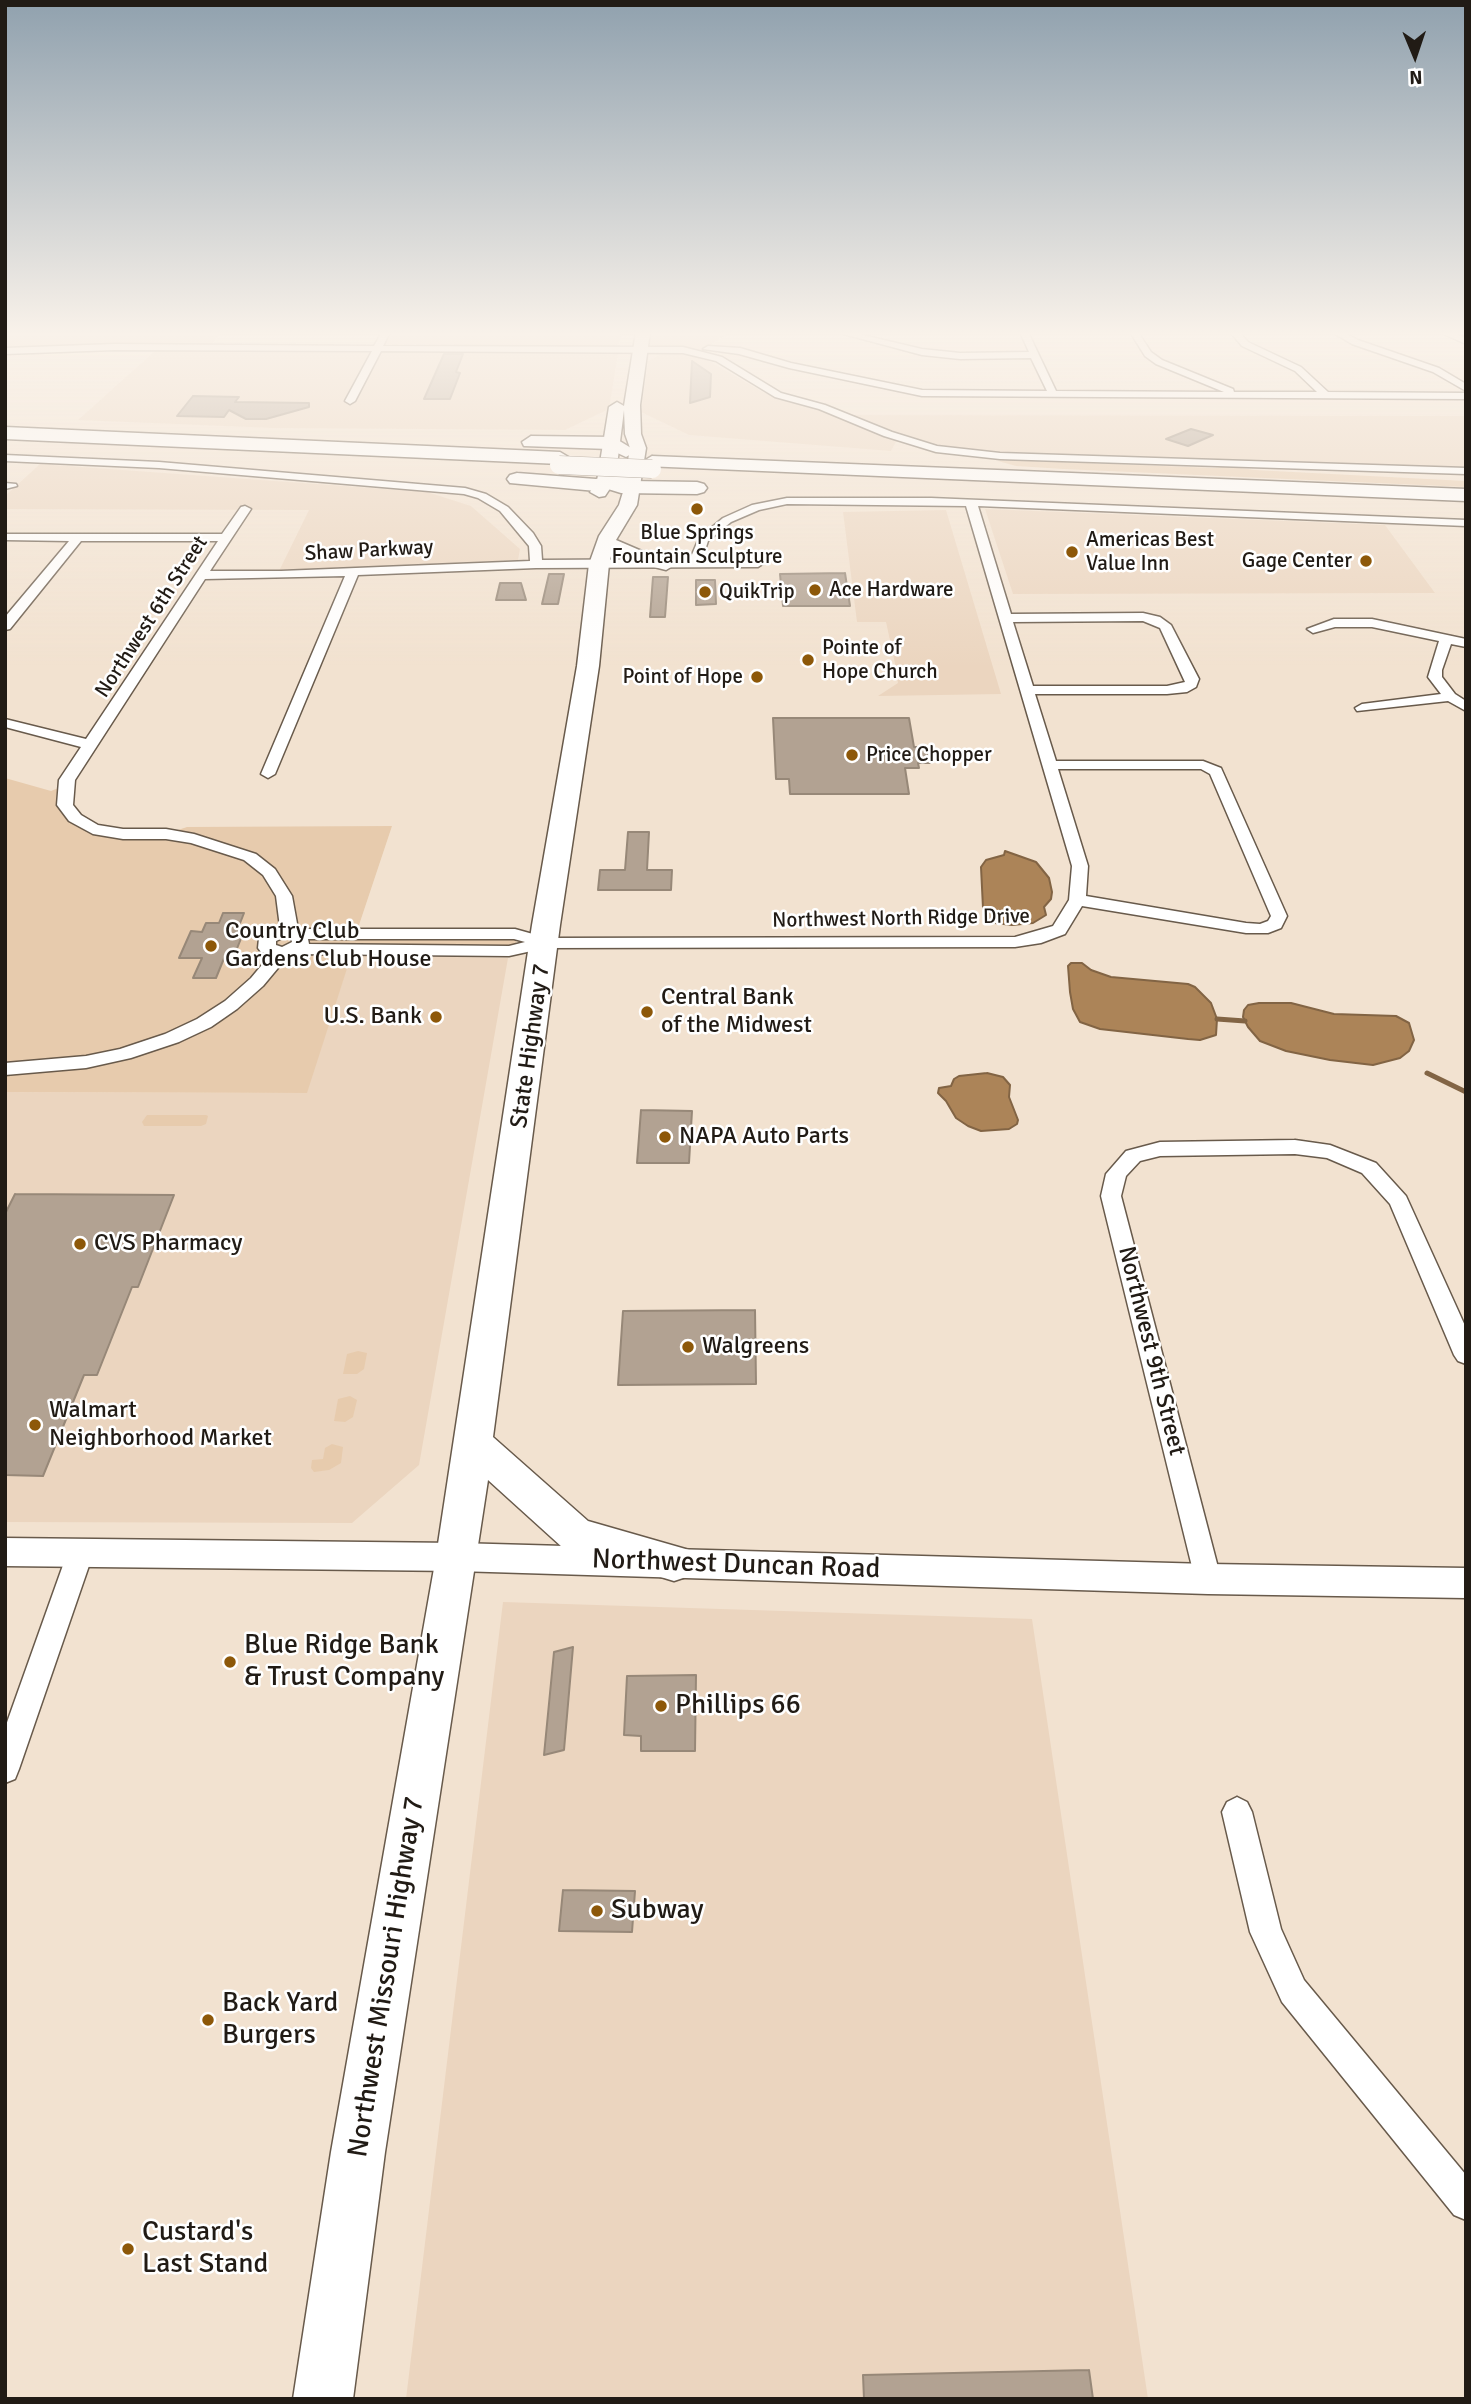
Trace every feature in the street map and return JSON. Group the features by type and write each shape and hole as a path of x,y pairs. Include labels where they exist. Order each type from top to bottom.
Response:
{"highway":[{"path":"34,444 163,445 1466,495"},
{"path":"152,444 490,477 560,462 610,444"},
{"path":"646,444 1002,476"},
{"path":"560,462 580,488 609,505 653,492 679,488 720,488"},
{"path":"652,465 1466,505"},
{"path":"747,488 1122,490"}],"main road":[{"path":"609,505 619,444"},
{"path":"619,444 609,505 645,559 666,564"},
{"name":"State Highway 7","path":"457,1557 545,943 588,666 609,505"},
{"path":"472,1442 576,1535 674,1563"},
{"name":"Northwest Missouri Highway 7","path":"323,2399 358,2152 457,1557"}],"street":[{"path":"921,444 967,453 1466,471"},
{"path":"5,458 159,465 465,491 482,496 504,509 527,533 535,546 536,564"},
{"path":"688,563 696,559 703,540 714,529 740,514 771,503 810,501 971,503 1458,526"},
{"name":"Northwest North Ridge Drive","path":"281,941 509,951 545,943 1015,942 1042,937 1059,930 1070,916 1077,900 1080,866 971,503"},
{"name":"Shaw Parkway","path":"204,575 536,564 609,505"},
{"name":"Northwest 6th Street","path":"245,509 66,785 65,805 75,818 93,828 123,834 166,834 194,839 223,846 250,857 269,872 284,896 281,941"},
{"path":"5,537 226,538"},
{"path":"5,626 78,537"},
{"path":"666,564 758,563"},
{"path":"268,774 353,572"},
{"path":"1006,618 1143,617 1155,620 1165,625 1171,634 1192,679 1191,684 1175,690 1026,690"},
{"path":"1313,629 1334,623 1372,623 1401,627 1466,643"},
{"path":"1446,640 1435,677 1450,697 1466,707"},
{"path":"1362,708 1450,697"},
{"path":"5,723 91,745"},
{"path":"1051,765 1211,765 1279,916 1281,928 1246,928 1077,900"},
{"path":"5,1069 86,1062 124,1054 172,1038 204,1023 231,1005 257,982 281,941"},
{"name":"Northwest 9th Street","path":"1208,1579 1111,1196 1116,1174 1133,1156 1160,1149 1295,1146 1330,1152 1369,1168 1399,1201 1466,1355"},
{"name":"Northwest Duncan Road","path":"5,1552 457,1557 1208,1579 1466,1583"},
{"path":"5,1769 80,1554"},
{"path":"1237,1812 1266,1932 1293,1991 1466,2203"}],"shaded area":[{"path":"805,444 895,444 891,451"},
{"path":"923,444 1466,444 1466,471 1075,458 936,449"},
{"path":"998,461 1215,468 1227,466 1255,470 1466,481 1466,487 1063,469 1016,466"},
{"path":"40,464 427,492 471,506 520,549 518,560 279,571 309,510 5,509 5,496"},
{"path":"985,509 1385,525 1435,593 1013,594"},
{"path":"946,510 1001,694 878,696 898,683 896,668 886,622 857,622 843,512"},
{"path":"5,778 51,791 66,785 65,805 93,829 166,834 187,827 392,826 356,934 518,930 515,949 353,950 307,1093 5,1092"},
{"path":"1005,851 1036,862 1049,878 1052,892 1051,899 1044,907 1046,915 1033,923 995,923 987,918 983,908 981,867 986,860 1004,855"},
{"path":"351,955 508,958 419,1465 352,1523 5,1522 5,1092 306,1093"},
{"path":"1071,963 1082,963 1091,970 1111,977 1188,984 1195,987 1211,1003 1217,1019 1216,1035 1200,1040 1188,1039 1100,1029 1080,1022 1073,1009 1070,992 1068,966"},
{"path":"1291,1003 1334,1014 1396,1016 1409,1023 1414,1040 1409,1051 1400,1058 1373,1065 1286,1051 1260,1041 1248,1027 1243,1017 1244,1010 1248,1005"},
{"path":"987,1073 1003,1077 1010,1085 1009,1097 1018,1120 1017,1124 1009,1129 981,1131 968,1126 956,1118 938,1093 939,1088 951,1086 959,1076"},
{"path":"147,1115 208,1116 206,1124 201,1126 144,1126 142,1122"},
{"path":"358,1351 367,1353 364,1369 357,1374 343,1374 347,1354"},
{"path":"350,1396 357,1400 353,1417 345,1422 334,1421 338,1399"},
{"path":"332,1444 343,1447 341,1463 329,1470 314,1472 311,1468 312,1460 323,1459 325,1448"},
{"path":"503,1602 1032,1619 1148,2399 406,2399"}],"building":[{"name":"Ace Hardware","path":"845,573 850,606 783,606 780,574"},
{"path":"549,574 564,574 558,604 542,604"},
{"name":"QuikTrip","path":"653,577 668,577 665,617 650,617"},
{"name":"QuikTrip","path":"696,580 715,580 716,604 696,605"},
{"path":"500,583 521,583 526,600 496,600"},
{"name":"Price Chopper","path":"773,718 909,718 914,747 927,747 930,763 918,763 919,768 905,768 909,794 790,794 789,779 776,779"},
{"path":"628,832 649,832 647,870 672,870 671,890 598,890 600,870 625,870"},
{"name":"Country Club Gardens Club House","path":"223,913 244,913 237,931 244,931 236,951 227,951 216,978 193,978 202,958 179,958 191,931 202,932 206,923 219,923"},
{"name":"NAPA Auto Parts","path":"641,1110 692,1111 689,1163 637,1163"},
{"path":"15,1194 174,1195 138,1287 132,1287 97,1375 84,1375 43,1476 5,1475 5,1214"},
{"name":"Walgreens","path":"755,1310 756,1384 618,1385 623,1311"},
{"path":"573,1647 564,1750 544,1755 554,1652"},
{"name":"Phillips 66","path":"696,1675 695,1751 641,1751 641,1736 624,1735 627,1676"},
{"name":"Subway","path":"563,1890 635,1891 632,1932 559,1931"},
{"path":"1089,2370 1093,2399 864,2399 863,2375"}],"waterway":[{"path":"1217,1019 1245,1021"},
{"path":"1427,1073 1466,1092"}],"place":[{"name":"Blue Springs Fountain Sculpture","path":"697,509"},
{"name":"Americas Best Value Inn","path":"1072,552"},
{"name":"Gage Center","path":"1366,561"},
{"name":"Ace Hardware","path":"815,590"},
{"name":"QuikTrip","path":"705,592"},
{"name":"Pointe of Hope Church","path":"808,660"},
{"name":"Point of Hope","path":"757,677"},
{"name":"Price Chopper","path":"852,755"},
{"name":"Country Club Gardens Club House","path":"211,946"},
{"name":"Central Bank of the Midwest","path":"647,1012"},
{"name":"U.S. Bank","path":"436,1017"},
{"name":"NAPA Auto Parts","path":"665,1137"},
{"name":"CVS Pharmacy","path":"80,1244"},
{"name":"Walgreens","path":"688,1347"},
{"name":"Walmart Neighborhood Market","path":"35,1425"},
{"name":"Blue Ridge Bank & Trust Company","path":"230,1662"},
{"name":"Phillips 66","path":"661,1706"},
{"name":"Subway","path":"597,1911"},
{"name":"Back Yard Burgers","path":"208,2020"},
{"name":"Custard's Last Stand","path":"128,2249"}]}
